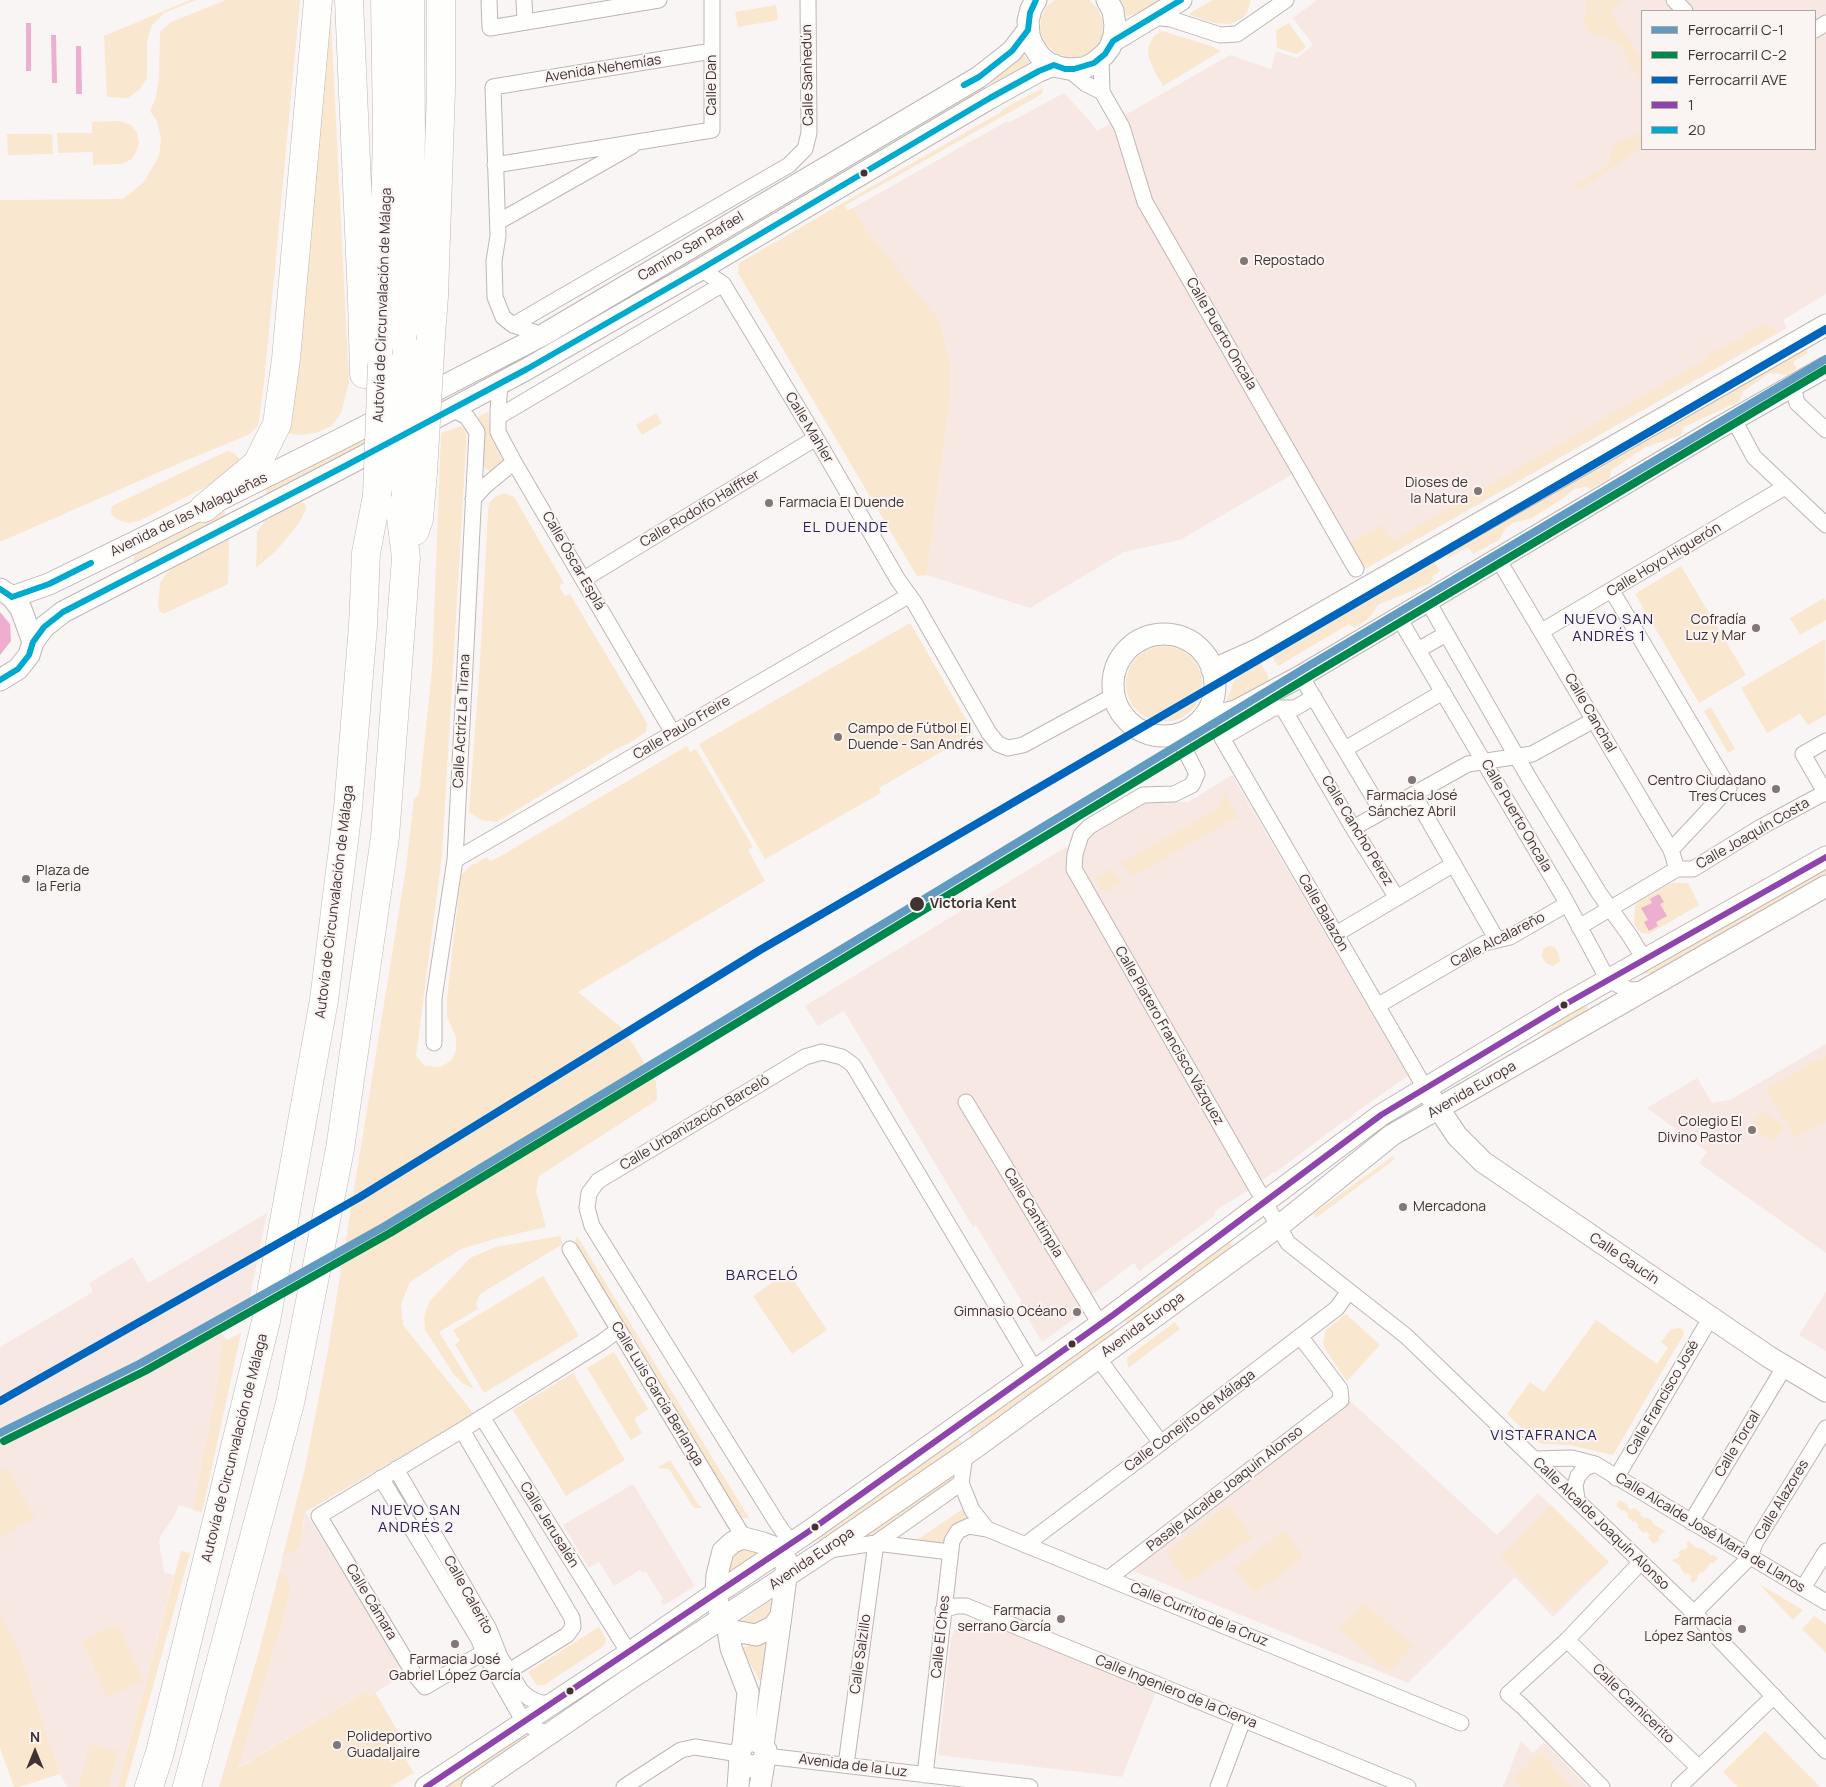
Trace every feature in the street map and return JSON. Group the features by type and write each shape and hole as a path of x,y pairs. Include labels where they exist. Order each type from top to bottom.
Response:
{"highway":[{"path":"204,508 257,464 276,424 286,359 318,0"},
{"path":"349,0 362,289 373,369"},
{"name":"Autovía de Circunvalación de Málaga","path":"149,1787 160,1752 266,1321 324,1000 337,902 348,808 363,626 373,369 387,130 385,0"},
{"name":"Autovía de Circunvalación de Málaga","path":"187,1787 290,1403 340,1150 385,838 406,558 401,518 412,477 407,350 411,135 410,0"},
{"path":"412,477 431,336 434,296 441,90 441,0"}],"main road":[{"path":"1036,0 1029,15 1028,30 1030,41 1046,61 1061,67"},
{"path":"1107,0 1113,11 1115,22 1107,50"},
{"path":"1107,50 1151,17 1181,0"},
{"name":"Camino San Rafael","path":"337,441 543,334 979,77 1012,52 1028,30"},
{"name":"Camino San Rafael","path":"345,466 536,364 1039,71 1061,67 1086,67 1107,50"},
{"path":"1212,670 1259,649 1826,325"},
{"path":"1202,719 1236,710 1301,676 1427,600 1826,367"},
{"name":"Avenida de las Malagueñas","path":"6,593 49,584 337,441"},
{"name":"Avenida de las Malagueñas","path":"0,680 18,669 29,655 33,642 44,626 63,612 345,466"},
{"name":"Avenida de las Malagueñas","path":"6,593 21,609 33,642"},
{"path":"1150,636 1176,636 1188,641 1198,648 1212,670 1214,692 1210,706 1202,719 1194,726 1177,734 1163,736 1146,733 1131,724 1120,712 1114,696 1112,683 1120,659 1138,641 1150,636"},
{"name":"Avenida Europa","path":"426,1787 629,1653 786,1546 1100,1324 1382,1115 1644,959 1826,857"},
{"name":"Avenida Europa","path":"472,1787 551,1733 724,1625 786,1577 965,1455 1279,1226 1392,1136 1826,886"},
{"name":"Calle Gaucín","path":"1425,1088 1458,1136 1482,1162 1711,1318 1826,1391"},
{"path":"738,1787 752,1753 781,1616 786,1577 786,1546 744,1538 733,1542 723,1551 717,1575 716,1593 731,1648 748,1692 752,1753 760,1787"},
{"path":"724,1625 756,1634 773,1627 781,1616"}],"street":[{"path":"489,0 490,28 659,0"},
{"path":"524,0 525,22"},
{"name":"Calle Dan","path":"495,165 712,130 712,0"},
{"name":"Calle Sanhedún","path":"806,149 809,133 808,0"},
{"path":"1151,17 1171,19 1220,35 1237,34 1286,0"},
{"path":"1674,0 1684,10"},
{"name":"Calle Puerto Oncala","path":"1102,92 1107,50"},
{"name":"Avenida Nehemías","path":"495,165 493,87 712,52"},
{"name":"Calle Puerto Oncala","path":"1061,67 1102,92 1122,127 1145,202 1356,569"},
{"name":"Calle Dan","path":"498,222 642,141"},
{"name":"Camino San Rafael","path":"513,325 789,165 806,149"},
{"path":"495,165 498,236 494,261 495,297 502,317 513,325 543,334"},
{"name":"Calle Mahler","path":"701,269 723,284 908,596 914,602 989,733 998,744 1008,748 1023,745 1114,696"},
{"path":"498,417 723,284"},
{"name":"Calle Óscar Esplá","path":"500,382 498,432 673,734"},
{"path":"1793,386 1797,403 1826,430"},
{"name":"Calle Actriz La Tirana","path":"434,1043 434,998 455,860 477,432 467,417 452,409"},
{"path":"1734,420 1754,457 1826,525"},
{"name":"Calle Rodolfo Halffter","path":"584,579 816,438"},
{"path":"476,462 483,472 496,478"},
{"path":"473,499 514,462"},
{"name":"Calle Hoyo Higuerón","path":"1542,631 1785,487"},
{"name":"Calle Canchal","path":"1498,559 1671,850 1677,869"},
{"path":"1612,591 1729,788 1671,850"},
{"name":"Calle Paulo Freire","path":"455,860 908,596"},
{"path":"1427,600 1517,757 1599,894 1630,936 1644,959"},
{"name":"Calle Puerto Oncala","path":"1399,618 1567,904 1608,980"},
{"path":"1418,650 1446,634"},
{"path":"1301,676 1382,812"},
{"path":"1345,749 1443,692"},
{"path":"1283,708 1295,708 1314,697"},
{"name":"Calle Balazón","path":"1283,708 1274,708 1222,738 1425,1088"},
{"name":"Calle Cancho Pérez","path":"1283,708 1397,898 1454,864"},
{"path":"1354,828 1468,764 1532,754 1594,720"},
{"name":"Calle Platero Francisco Vázquez","path":"1177,734 1197,774 1192,785 1174,794 1143,795 1090,826 1081,835 1075,854 1074,869 1279,1226"},
{"path":"1826,741 1802,754 1826,793"},
{"name":"Calle Joaquín Costa","path":"1579,928 1677,869 1693,869 1761,827 1826,793"},
{"path":"1414,795 1496,940"},
{"path":"1336,934 1397,898"},
{"name":"Calle Alcalareño","path":"1377,1006 1485,943 1510,937 1567,904"},
{"path":"1608,980 1631,990 1648,988"},
{"name":"Calle Urbanización Barceló","path":"786,1546 776,1523 592,1226 587,1208 589,1193 598,1181 805,1057 822,1052 842,1057 854,1064 1035,1370"},
{"name":"Calle Cantimpla","path":"966,1102 1100,1324"},
{"name":"Calle Alcalde Joaquín Alonso","path":"1279,1226 1288,1243 1402,1332 1494,1422 1577,1499 1694,1613 1826,1751"},
{"name":"Calle Luis García Berlanga","path":"570,1249 744,1538"},
{"name":"Calle Conejito de Málaga","path":"1025,1545 1162,1443 1337,1308 1349,1291"},
{"name":"Calle Francisco José","path":"1616,1478 1711,1318"},
{"path":"382,1478 462,1430 618,1330"},
{"name":"Pasaje Alcalde Joaquín Alonso","path":"1109,1578 1341,1400 1340,1389 1300,1336"},
{"path":"1098,1358 1162,1443"},
{"name":"Calle Torcal","path":"1691,1522 1785,1366"},
{"name":"Calle Jerusalén","path":"482,1417 629,1653"},
{"name":"Calle Alazores","path":"1694,1613 1750,1557 1755,1543 1826,1428"},
{"name":"Calle Jerusalén","path":"462,1430 572,1618 573,1627 567,1635 509,1671"},
{"path":"876,1543 961,1482 965,1455"},
{"name":"Calle Alcalde José María de Llanos","path":"1534,1459 1572,1458 1595,1464 1826,1602"},
{"path":"1577,1499 1575,1485 1578,1476 1584,1468 1595,1464"},
{"name":"Calle Calerito","path":"396,1469 489,1629 500,1656 521,1691 529,1698 541,1703 554,1703"},
{"name":"Calle Calerito","path":"382,1478 478,1638 524,1722"},
{"name":"Calle Cámara","path":"382,1478 319,1516 414,1674 425,1687 484,1652"},
{"name":"Calle Currito de la Cruz","path":"961,1482 972,1510 987,1529 1460,1723"},
{"name":"Calle El Ches","path":"925,1774 952,1541 958,1530 970,1526 987,1529"},
{"path":"825,1551 876,1543 950,1552"},
{"name":"Calle Salzillo","path":"846,1765 876,1543"},
{"path":"1802,1588 1826,1550"},
{"path":"1602,1787 1508,1694 1567,1640 1642,1562"},
{"name":"Calle Ingeniero de la Cierva","path":"944,1610 956,1606 966,1606 1408,1787"},
{"name":"Calle Carnicerito","path":"1567,1640 1699,1768"},
{"path":"1679,1787 1774,1696"},
{"path":"1218,1787 1243,1720"},
{"path":"524,1722 537,1730 551,1733"},
{"name":"Avenida de la Luz","path":"624,1787 646,1780 680,1750 695,1747 1030,1787"}],"shaded area":[{"path":"190,0 196,0 164,13 152,25 147,41 147,78 140,89 128,98 107,97 104,36"},
{"path":"226,0 300,0 264,384 258,426 248,435 0,542 0,200 123,199 144,182 159,156 161,139 157,121 150,111 156,97 159,76 160,32 171,22"},
{"path":"330,0 349,382 341,413 332,426 316,433 300,435 286,433"},
{"path":"1055,0 1089,0 1098,9 1103,22 1102,36 1095,48 1083,56 1069,58 1056,53 1045,44 1040,31 1041,18 1047,6"},
{"path":"1121,0 1166,0 1150,9 1127,16"},
{"path":"1213,0 1251,0 1247,13 1241,19 1230,24 1214,23 1190,15 1190,13"},
{"path":"1317,0 1826,0 1826,294 1783,320 1787,328 1365,569 1305,467 1180,540 1124,552 1030,608 927,575 950,399 951,370 853,208 1007,121 1008,123 1064,93 1097,131 1230,55 1271,69 1276,51 1297,58 1313,45 1293,18"},
{"path":"1587,0 1623,0 1610,13 1641,58 1641,81 1636,72 1630,67 1624,49 1605,36 1590,33 1584,23"},
{"path":"776,5 778,20 738,27 735,12"},
{"path":"26,23 31,23 31,71 26,71"},
{"path":"1289,23 1306,47 1297,54 1277,48 1276,30"},
{"path":"1162,31 1211,46 1221,51 1163,86 1149,58 1148,47 1154,36"},
{"path":"51,35 56,35 57,83 52,83"},
{"path":"76,46 81,46 82,94 76,94"},
{"path":"1022,53 1032,66 993,87 989,81 1010,67"},
{"path":"1043,88 1042,94 844,206 848,210 853,208 867,231 939,321 951,370 950,399 927,575 917,576 738,273 739,263 1001,112 1003,109"},
{"path":"120,121 131,125 137,133 139,142 132,159 121,164 93,165 93,152 58,153 57,133 92,133 92,122"},
{"path":"1641,132 1641,149 1579,190 1573,186 1608,166 1614,145 1618,141"},
{"path":"7,134 52,134 53,154 8,155"},
{"path":"1764,323 1778,332 1365,569 1350,543 1382,525 1388,536 1398,538 1707,358 1705,355 1713,349 1716,352"},
{"path":"1804,346 1808,353 1793,362 1797,369 1787,375 1770,373 1742,392 1740,401 1684,427 1681,435 1646,447 1611,470 1610,478 1591,489 1585,487 1574,489 1532,518 1513,523 1506,528 1499,540 1473,554 1468,547 1448,558 1445,552"},
{"path":"441,397 445,399 444,403 269,494 266,493 266,487"},
{"path":"488,412 491,437 503,460 502,467 496,471 489,471 484,467 482,459 483,426 478,417"},
{"path":"656,413 662,423 642,435 636,425"},
{"path":"461,426 467,431 442,856 416,1056 425,1066 440,1067 451,1061 456,1051 456,1037 447,1017 447,998 461,875 470,866 487,857 490,861 499,857 687,746 690,752 696,749 753,847 748,850 765,881 578,992 625,1031 656,1082 657,1100 539,1176 536,1191 546,1227 461,1249 410,1282 401,1304 403,1325 474,1414 305,1512 300,1546 292,1553 283,1555 305,1468 328,1350 406,868 414,799 419,794 432,670 441,433"},
{"path":"227,451 234,453 239,458 239,465 221,479 139,521 129,523 121,521 111,513 112,506"},
{"path":"504,493 514,497 564,583 559,586 565,596 570,594 647,723 646,732 497,822 481,820 469,812 480,662 488,511 489,503 495,497"},
{"path":"299,502 305,503 306,509 299,523 275,552 256,568 257,532 265,521"},
{"path":"222,510 225,512 224,519 140,562 133,560 135,554"},
{"path":"229,539 228,584 163,614 159,611 160,583 167,573 175,566"},
{"path":"1433,559 1440,571 1433,576 1431,583 1378,605 1369,618 1354,628 1349,624 1278,666 1270,653"},
{"path":"1681,566 1746,675 1699,703 1635,594"},
{"path":"1824,598 1826,601 1826,620 1800,635 1790,618"},
{"path":"0,612 10,624 11,641 0,655"},
{"name":"Campo de Fútbol El Duende - San Andrés","path":"910,623 974,733 879,788 881,793 765,859 699,744"},
{"path":"1825,639 1826,715 1808,725 1800,714 1767,733 1741,688"},
{"path":"1164,646 1179,649 1191,657 1199,669 1202,684 1199,699 1191,711 1179,719 1164,722 1149,719 1137,711 1129,699 1126,684 1129,669 1137,657 1149,649"},
{"path":"1258,658 1272,684 1225,705 1234,682 1243,669"},
{"path":"1711,707 1735,749 1728,753 1704,711"},
{"path":"1232,775 1408,1076 1345,1120 1275,1173 1216,1210 1214,1216 1139,1271 1134,1263 1092,1295 1078,1316 1042,1342 1019,1304 1022,1302 976,1225 973,1227 844,1011 818,1026 805,1006 1046,859 1146,802 1188,802"},
{"path":"1224,792 1238,817 1133,876 1121,863 1219,808"},
{"path":"1826,865 1826,874 1657,972 1641,975 1640,973"},
{"path":"1111,869 1122,882 1103,893 1095,878"},
{"path":"1672,883 1688,883 1699,905 1649,934 1641,933 1634,924 1635,906 1638,902"},
{"path":"1659,894 1664,902 1660,904 1667,916 1656,922 1658,926 1649,931 1644,922 1648,920 1641,908 1652,903 1650,899"},
{"path":"1548,946 1555,947 1559,955 1560,962 1553,966 1546,963 1542,957 1543,949"},
{"path":"1585,1005 1589,1011 1535,1042 1561,1017"},
{"name":"Colegio El Divino Pastor","path":"1826,1044 1826,1253 1699,1163 1707,1152 1647,1108 1697,1078 1712,1103 1730,1100"},
{"path":"1826,1055 1826,1121 1795,1138 1766,1089"},
{"path":"1762,1111 1784,1126 1773,1142 1751,1127"},
{"path":"1393,1156 1395,1159 1316,1218 1313,1214"},
{"path":"267,1213 246,1316 222,1330 223,1336 227,1340 241,1333 202,1512 179,1505 173,1518 161,1535 159,1542 164,1572 174,1575 117,1787 67,1787 60,1774 21,1657 0,1667 0,1347 93,1292 89,1283 133,1257 148,1283"},
{"path":"560,1236 563,1244 480,1294 476,1304 478,1309 439,1332 474,1389 462,1383 453,1373 425,1330 424,1317 429,1302 470,1258 495,1247"},
{"path":"577,1236 749,1518 739,1518 574,1247"},
{"path":"1228,1240 1233,1247 1127,1323 1121,1317"},
{"path":"788,1272 827,1330 792,1354 753,1296"},
{"path":"543,1276 579,1336 484,1393 455,1344 460,1341 453,1330"},
{"path":"1826,1292 1826,1351 1799,1335"},
{"path":"1346,1314 1380,1345 1347,1381 1325,1349 1323,1343 1326,1330"},
{"path":"1596,1320 1657,1364 1668,1348 1661,1342 1671,1329 1680,1328 1684,1334 1613,1455 1570,1445 1543,1444 1534,1440 1507,1414 1530,1382 1544,1392"},
{"path":"1175,1322 1180,1329 1128,1368 1127,1359 1129,1356"},
{"path":"1111,1325 1116,1332 972,1436 967,1429"},
{"path":"241,1333 202,1512 193,1510 219,1379 223,1336 227,1340"},
{"path":"614,1352 648,1409 634,1419 642,1433 631,1440 587,1368"},
{"path":"573,1373 625,1460 566,1496 513,1410"},
{"path":"1350,1401 1497,1535 1538,1493 1609,1562 1553,1617 1515,1577 1408,1683 1128,1569"},
{"path":"957,1437 962,1443 820,1542 816,1536"},
{"path":"670,1460 698,1504 703,1508 694,1508 669,1469 657,1468"},
{"path":"7,1468 35,1517 0,1538 0,1472"},
{"path":"953,1472 951,1484 876,1538 859,1538"},
{"path":"633,1484 695,1586 663,1606 661,1601 663,1599 646,1572 643,1573 640,1570 614,1586 599,1562 589,1568 563,1525"},
{"path":"1620,1500 1628,1505 1627,1507 1631,1510 1634,1508 1645,1519 1646,1517 1653,1521 1652,1523 1666,1532 1658,1537 1660,1539 1654,1544 1648,1538 1650,1535 1637,1527 1639,1525 1635,1521 1633,1522 1624,1510 1622,1511 1616,1505"},
{"path":"1229,1504 1252,1538 1187,1583 1166,1552"},
{"path":"1551,1505 1609,1562 1590,1580 1587,1578 1555,1611 1500,1557"},
{"path":"964,1508 974,1523 947,1544 917,1540"},
{"path":"305,1512 400,1664 395,1681 369,1696 365,1692 237,1768 288,1603 286,1575 280,1570 283,1555 292,1553 304,1525"},
{"path":"1284,1531 1304,1557 1255,1594 1235,1568"},
{"path":"1689,1541 1695,1547 1701,1548 1718,1558 1713,1564 1711,1562 1703,1573 1701,1572 1697,1576 1698,1578 1693,1583 1690,1580 1692,1577 1687,1573 1686,1575 1680,1568 1681,1566 1672,1561 1675,1558 1677,1559 1680,1555 1678,1553 1682,1549 1685,1550 1688,1546 1686,1544"},
{"path":"740,1548 759,1552 729,1572 728,1562"},
{"path":"181,1551 190,1553 125,1787 117,1787 132,1733"},
{"name":"Polideportivo Guadaljaire","path":"280,1570 286,1575 290,1587 288,1603 238,1768 365,1692 369,1696 375,1692 398,1732 392,1737 414,1773 390,1787 219,1787 258,1655"},
{"path":"1759,1584 1803,1610 1793,1620"},
{"path":"770,1601 769,1617 759,1625 742,1623 741,1621"},
{"path":"1364,1603 1413,1646 1389,1672 1340,1629"},
{"path":"0,1613 21,1656 60,1774 19,1787 14,1787 0,1748"},
{"path":"1814,1616 1826,1624 1826,1653 1802,1629"},
{"path":"969,1620 990,1624 1156,1692 1122,1777 938,1755 951,1638 958,1626"},
{"path":"118,1624 143,1681 107,1697 82,1640"},
{"path":"599,1627 606,1639 604,1646 544,1685 537,1686 528,1672"},
{"path":"768,1637 760,1681 741,1648 757,1644"},
{"path":"1765,1731 1820,1787 1738,1787 1723,1772"},
{"path":"523,1735 529,1740 458,1787 445,1787"},
{"path":"1521,1741 1533,1753 1544,1742 1588,1787 1503,1787"},
{"path":"90,1744 118,1751 109,1787 79,1787"},
{"path":"1541,1753 1572,1787 1521,1787 1513,1778"}],"rail line":[{"name":"AVE","path":"0,1401 360,1197 760,950 1826,329"},
{"name":"C-1","path":"0,1433 141,1363 385,1226 1310,665 1826,359"},
{"name":"C-2","path":"4,1441 145,1371 390,1233 1315,673 1826,369"}],"transit line":[{"name":"20","path":"964,85 979,77 1012,51 1028,30 1030,13 1036,0"},
{"name":"20","path":"0,680 18,669 29,655 33,642 44,627 63,612 527,369 1039,71 1054,65 1065,69 1074,69 1094,63 1105,54 1113,41 1181,0"},
{"name":"20","path":"0,589 12,597 49,584 91,563"},
{"name":"1","path":"426,1787 808,1532 1113,1315 1381,1115 1564,1005 1826,857"}],"place":[{"name":"Repostado","path":"1244,261"},
{"name":"Dioses de la Natura","path":"1478,491"},
{"name":"Farmacia El Duende","path":"769,503"},
{"name":"Cofradía Luz y Mar","path":"1756,628"},
{"name":"Campo de Fútbol El Duende - San Andrés","path":"838,737"},
{"name":"Farmacia José Sánchez Abril","path":"1412,780"},
{"name":"Centro Ciudadano Tres Cruces","path":"1776,789"},
{"name":"Plaza de la Feria","path":"26,879"},
{"name":"Victoria Kent","path":"917,904"},
{"name":"Colegio El Divino Pastor","path":"1752,1130"},
{"name":"Mercadona","path":"1403,1207"},
{"name":"Gimnasio Océano","path":"1077,1312"},
{"name":"Farmacia serrano García","path":"1061,1619"},
{"name":"Farmacia López Santos","path":"1742,1629"},
{"name":"Farmacia José Gabriel López García","path":"455,1644"},
{"name":"Polideportivo Guadaljaire","path":"337,1745"}],"district":[{"name":"EL DUENDE","path":"846,528"},
{"name":"NUEVO SAN ANDRÉS 1","path":"1609,628"},
{"name":"BARCELÓ","path":"762,1276"},
{"name":"VISTAFRANCA","path":"1544,1436"},
{"name":"NUEVO SAN ANDRÉS 2","path":"416,1520"}]}
